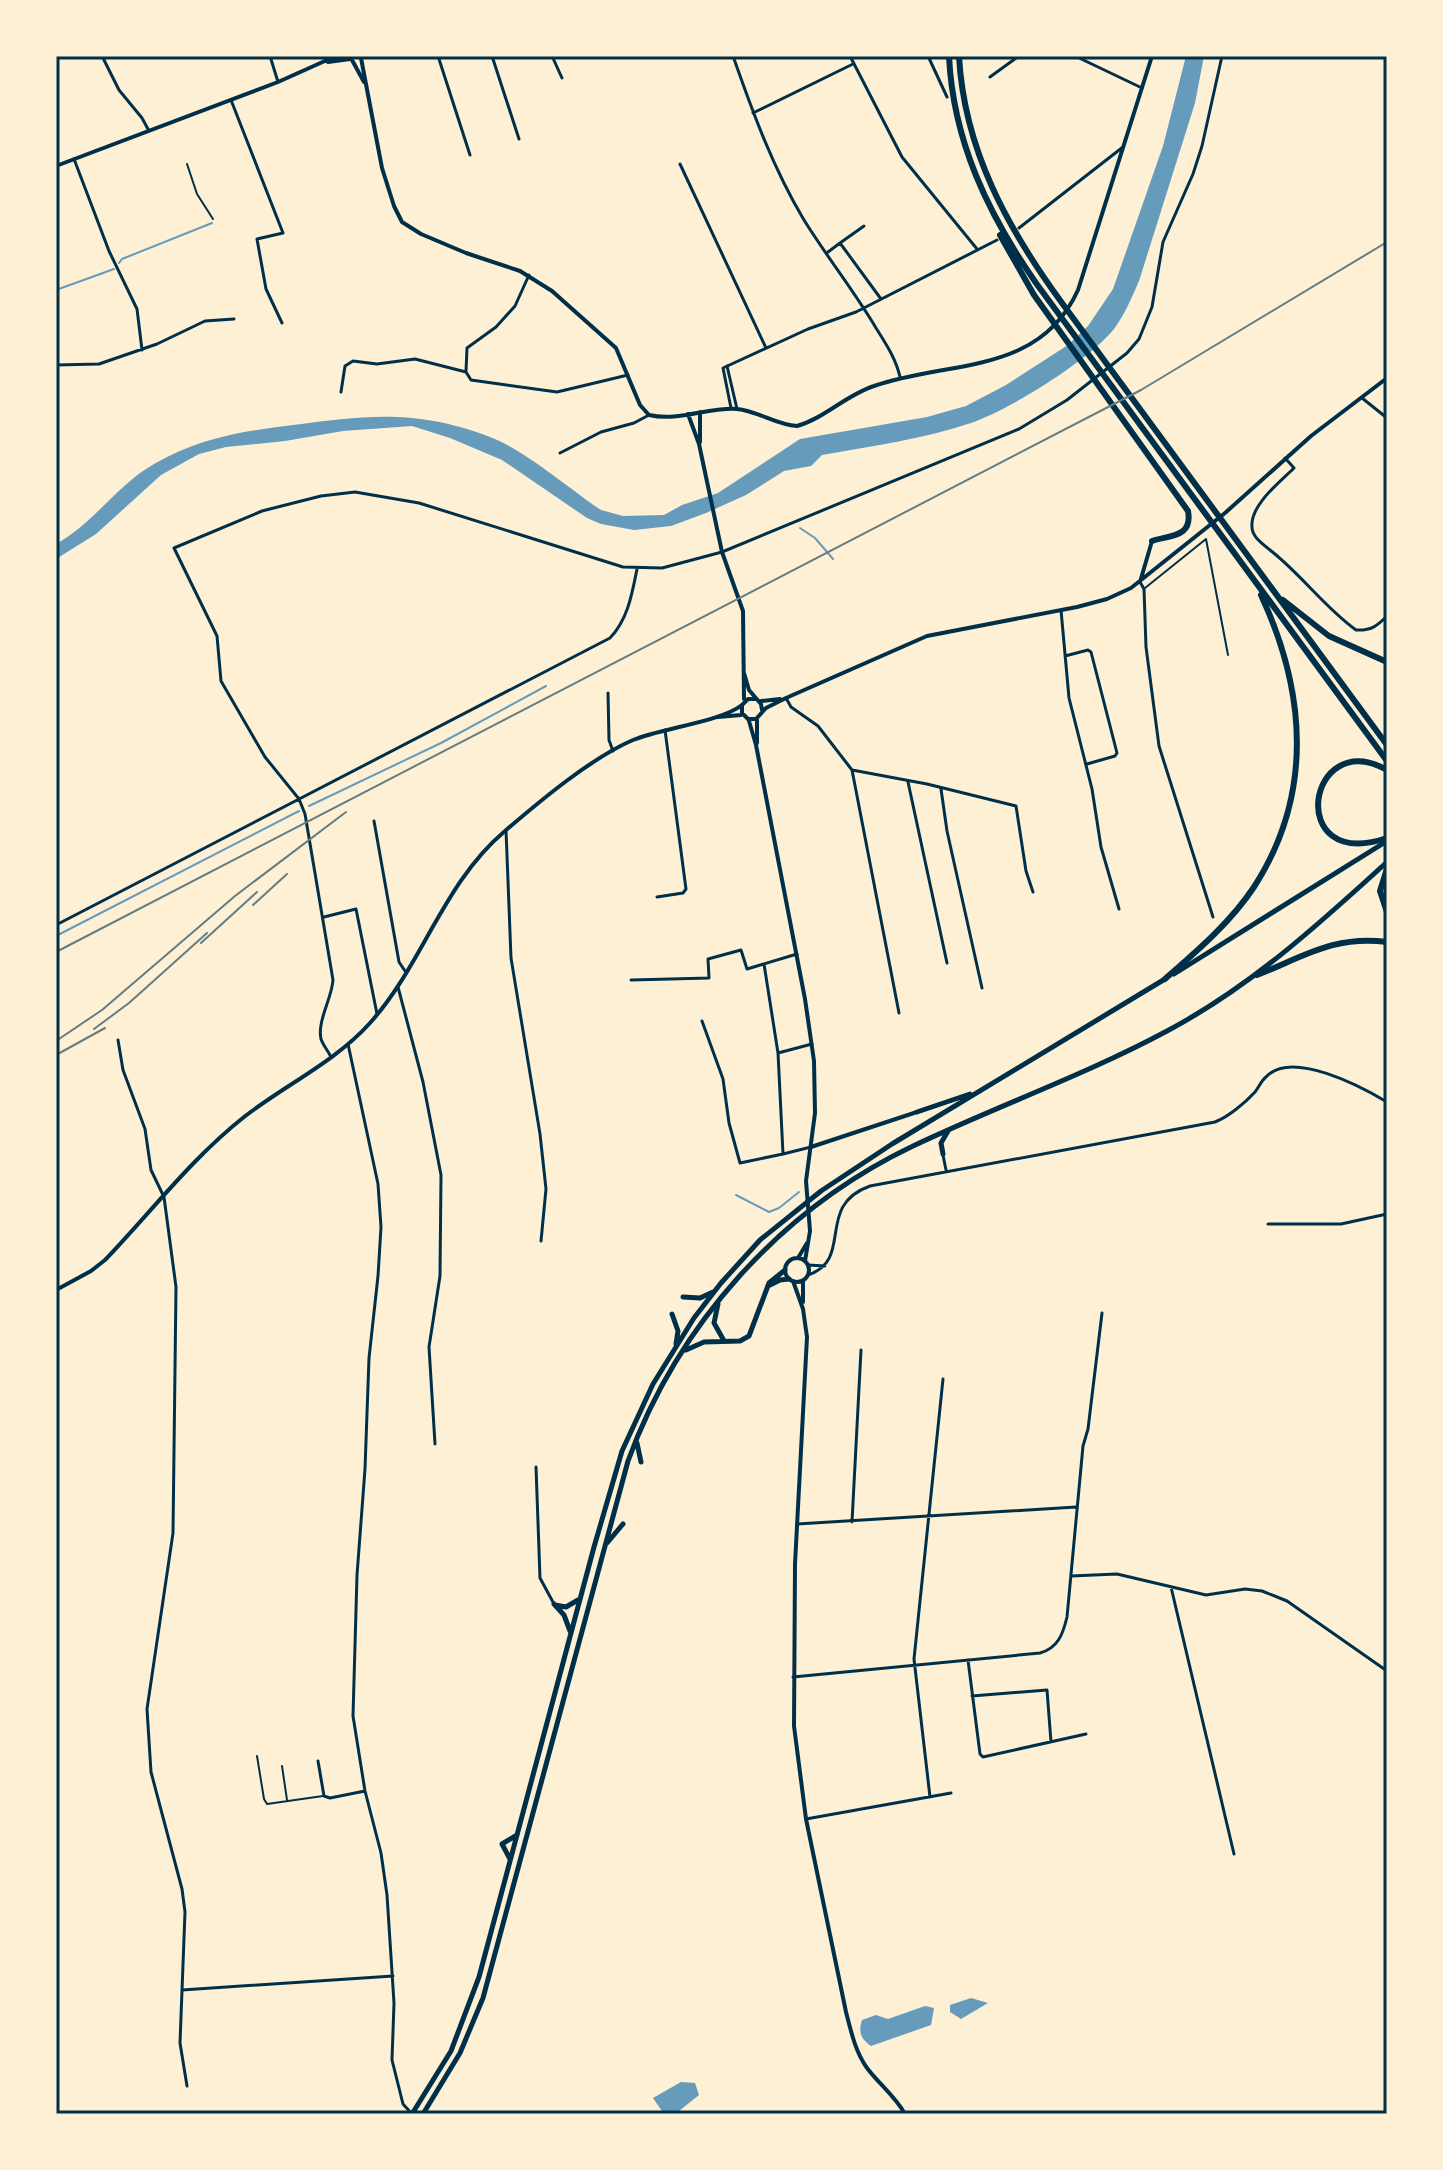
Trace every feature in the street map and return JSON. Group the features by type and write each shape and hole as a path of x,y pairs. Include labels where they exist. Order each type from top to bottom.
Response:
{"highway":[{"path":"949,56 962,136 977,182 1017,268 1188,511 1190,519 1182,533 1152,541"},
{"path":"959,56 966,110 988,180 1016,237 1387,745"},
{"path":"992,213 1054,308 1387,761"},
{"path":"1165,979 1206,943 1252,889 1277,843 1292,794 1298,738 1292,683 1272,619 1254,581"},
{"path":"1275,592 1314,626 1349,646 1387,662"},
{"path":"1387,770 1356,761 1341,765 1326,777 1317,800 1323,826 1339,841 1360,846 1387,840"},
{"path":"1387,869 1380,891 1387,912"},
{"path":"1257,975 1306,952 1336,943 1387,942"}],"main road":[{"path":"412,2114 451,2051 469,2010 622,1451 641,1406 676,1345 714,1292 760,1240 821,1191 1387,840"},
{"path":"423,2114 456,2061 483,1998 603,1547 637,1438 681,1353 719,1300 763,1251 824,1200 891,1157 1151,1040 1202,1011 1257,975 1387,862"},
{"path":"917,1112 979,1092"},
{"path":"943,1154 941,1143 948,1130"},
{"path":"681,1353 704,1342 740,1341 749,1336 767,1288 785,1270"},
{"path":"767,1288 777,1281 791,1280"},
{"path":"683,1297 700,1298 714,1292"},
{"path":"719,1300 714,1323 724,1340"},
{"path":"672,1314 678,1331 676,1345"},
{"path":"637,1438 641,1462"},
{"path":"603,1547 623,1524"},
{"path":"554,1604 570,1606 582,1592"},
{"path":"554,1604 566,1619 571,1636"},
{"path":"511,1861 502,1844 518,1835"}],"street":[{"path":"102,56 119,90 149,131"},
{"path":"270,56 278,82"},
{"path":"56,166 278,82 336,56"},
{"path":"438,56 470,155"},
{"path":"492,56 519,139"},
{"path":"552,56 562,78"},
{"path":"733,56 753,113 787,190 864,308 895,361 901,379"},
{"path":"850,56 902,157 977,249"},
{"path":"928,56 947,97"},
{"path":"990,77 1019,56"},
{"path":"1075,56 1142,88"},
{"path":"560,453 601,432 634,423 649,415 734,409 759,413 797,426 860,391 901,379 1002,358 1036,340 1064,314 1078,290 1152,56"},
{"path":"331,1057 321,1039 321,1027 333,980 307,822 299,799 265,757 221,681 217,636 174,548 262,511 321,496 355,492 419,503 637,569 662,568 722,552 1019,429 1058,406 1127,353 1147,323 1163,242 1202,146 1222,56"},
{"path":"322,64 362,57 382,168 402,222 445,244 529,275 560,298 610,341 620,356 640,405 649,415"},
{"path":"350,58 367,91"},
{"path":"753,113 853,64"},
{"path":"231,100 283,233 257,239 266,289 282,323"},
{"path":"1019,228 1123,147"},
{"path":"74,159 109,251 137,309 142,350"},
{"path":"680,164 766,348"},
{"path":"827,253 864,226"},
{"path":"734,409 725,367 864,308 997,240"},
{"path":"840,243 881,299"},
{"path":"529,275 515,306 496,327 467,348 466,372 471,380 557,392 628,375"},
{"path":"56,365 99,364 142,350 205,321 234,319"},
{"path":"341,392 345,366 353,361 377,364 415,359 466,372"},
{"path":"712,717 760,715 786,698 915,639 1107,599 1140,582 1285,458 1387,378"},
{"path":"1362,397 1387,418"},
{"path":"699,444 700,412"},
{"path":"688,414 699,444 722,552 743,611 742,703 756,745 812,1044 816,1095 806,1188 810,1231 808,1275"},
{"path":"1285,458 1294,468 1262,502 1253,518 1251,529 1257,539 1356,630 1367,631 1376,627 1387,616"},
{"path":"1152,541 1140,582 1144,589 1146,647 1159,746 1213,917"},
{"path":"56,925 610,638 626,614 637,569"},
{"path":"1061,610 1069,698 1101,847 1119,909"},
{"path":"1065,656 1088,650 1091,652 1117,753 1085,764"},
{"path":"743,669 760,715 756,745"},
{"path":"608,693 609,740 613,751"},
{"path":"56,1290 105,1260 198,1158 245,1116 348,1044 377,1014 461,879 506,830 630,741 712,717 748,699 786,698"},
{"path":"786,698 791,707 818,726 852,770 899,1013"},
{"path":"657,897 683,893 686,889 665,730"},
{"path":"852,770 927,784 1016,806 1026,871 1033,892"},
{"path":"908,782 947,963"},
{"path":"941,789 947,831 982,988"},
{"path":"374,821 399,962 405,971"},
{"path":"506,830 511,958 546,1189 541,1241"},
{"path":"323,918 356,909 377,1014"},
{"path":"631,980 709,978 708,959 741,950 747,969 797,954"},
{"path":"764,964 778,1053 783,1154"},
{"path":"396,986 400,990 423,1082 441,1175 440,1276 429,1347 435,1444"},
{"path":"702,1021 723,1079 729,1123 740,1163 811,1147 917,1112"},
{"path":"118,1040 123,1070 145,1129 151,1170 164,1197 176,1287 175,1507 170,1564 147,1709 151,1772 182,1889 185,1912 181,2056 187,2086"},
{"path":"348,1044 378,1184 381,1227 369,1358 353,1659 353,1716 365,1791 381,1853 388,1906 393,1976 392,2060 403,2104 412,2114"},
{"path":"778,1053 812,1044"},
{"path":"905,2114 867,2067 856,2048 806,1819 796,1751 793,1677 806,1347 803,1281 825,1266 832,1253 838,1217 853,1195 883,1182 1215,1122 1254,1093 1273,1071 1308,1067 1335,1079 1351,1082 1387,1102"},
{"path":"943,1154 946,1170"},
{"path":"1268,1224 1341,1224 1387,1214"},
{"path":"798,1258 808,1241"},
{"path":"803,1309 785,1270 790,1260 798,1258 825,1266"},
{"path":"791,1280 803,1281"},
{"path":"793,1677 1040,1653 1054,1648 1065,1626 1102,1313"},
{"path":"852,1522 861,1350"},
{"path":"930,1797 914,1665 943,1379"},
{"path":"536,1467 539,1569 543,1587 554,1604"},
{"path":"797,1524 1078,1507"},
{"path":"1071,1576 1117,1574 1206,1595 1257,1590 1287,1601 1387,1671"},
{"path":"1171,1587 1234,1854"},
{"path":"968,1660 980,1754 983,1757 1086,1734"},
{"path":"972,1696 1047,1690 1051,1742"},
{"path":"318,1761 324,1796 330,1798 365,1791"},
{"path":"806,1819 951,1793"},
{"path":"182,1990 393,1976"}],"lane":[{"path":"187,164 197,194 213,219"},
{"path":"1144,589 1206,539 1228,655"},
{"path":"257,1756 267,1804 324,1796"},
{"path":"282,1766 287,1802"}],"water":[{"path":"1186,56 1204,56 1195,103 1139,281 1125,311 1114,329 1086,355 1048,383 988,416 897,442 822,455 811,466 784,471 746,495 706,513 671,526 634,530 587,518 502,460 412,426 343,431 226,447 199,454 161,475 96,534 56,559 56,544 82,526 128,482 154,464 205,442 257,430 369,417 439,422 504,443 601,510 623,516 664,515 682,505 718,493 800,439 927,417 966,406 1006,385 1068,345 1088,326 1113,289 1163,146"},
{"path":"971,1998 988,2003 961,2019 950,2012 950,2005"},
{"path":"925,2006 934,2008 931,2025 871,2046 861,2035 862,2020 876,2015 888,2019"},
{"path":"681,2082 695,2083 699,2095 679,2111 664,2114 653,2098"}],"waterway":[{"path":"119,263 122,259 212,223"},
{"path":"56,290 114,269"},
{"path":"800,528 815,538 833,559"},
{"path":"309,806 441,743 546,686"},
{"path":"56,936 299,811"},
{"path":"736,1195 769,1212 799,1192"}],"railway":[{"path":"56,952 1141,390 1387,242"},
{"path":"56,1041 102,1010 235,896 346,812"},
{"path":"253,905 287,874"},
{"path":"201,943 257,892"},
{"path":"94,1029 129,1003 207,933"},
{"path":"56,1055 105,1028"}]}
